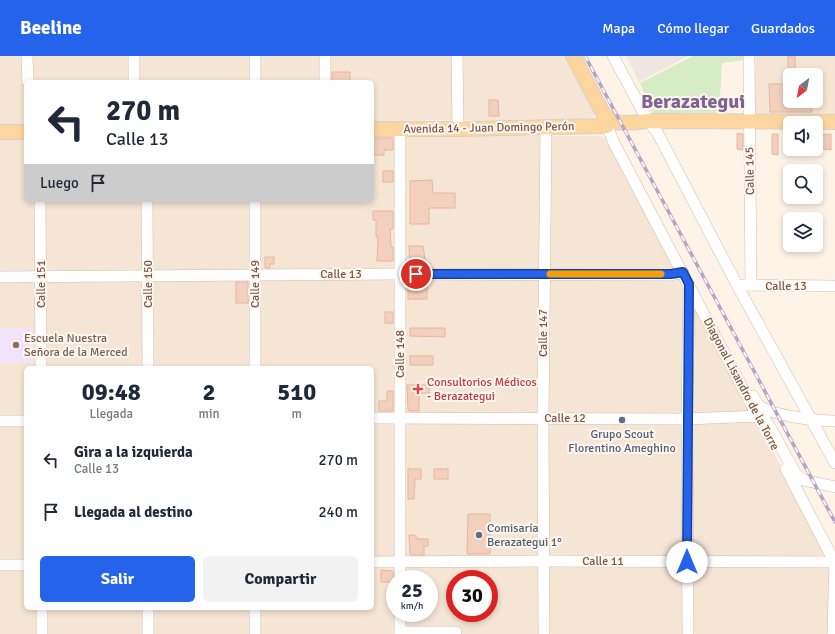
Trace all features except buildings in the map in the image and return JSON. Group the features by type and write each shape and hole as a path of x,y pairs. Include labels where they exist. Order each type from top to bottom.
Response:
{"main road":[{"name":"Diagonal Lisandro de la Torre","path":"573,56 605,121"},
{"path":"605,121 609,120 621,123 648,121 835,122"},
{"name":"Avenida 14 - Juan Domingo Perón","path":"374,129 546,128 605,121"},
{"path":"0,132 24,132"}],"street":[{"path":"27,56 28,80"},
{"path":"134,56 134,80"},
{"path":"255,80 256,56"},
{"path":"325,56 325,80"},
{"path":"457,56 458,129"},
{"path":"614,56 835,463"},
{"name":"Calle 145","path":"749,56 751,285"},
{"name":"Diagonal Lisandro de la Torre","path":"605,121 614,143 835,563"},
{"path":"614,143 614,134 621,123"},
{"name":"Calle 147","path":"544,634 542,561 546,128"},
{"name":"Calle 148","path":"400,129 400,570"},
{"name":"Calle 151","path":"40,202 41,366"},
{"name":"Calle 150","path":"147,202 148,366"},
{"name":"Calle 149","path":"255,202 255,366"},
{"name":"Calle 13","path":"0,277 400,274 671,274 683,272"},
{"path":"688,634 687,419 689,284"},
{"path":"689,284 728,348 758,404 763,408 811,420 835,421"},
{"name":"Calle 13","path":"737,285 835,286"},
{"path":"758,416 764,418 795,473 799,477 803,480 835,487"},
{"name":"Calle 12","path":"374,418 687,419 758,416"},
{"path":"0,421 24,421"},
{"name":"Calle 11","path":"374,562 542,561 835,563"},
{"path":"833,634 835,563"},
{"path":"0,565 24,565"},
{"path":"42,610 42,634"},
{"path":"148,610 148,634"},
{"path":"255,610 255,634"},
{"path":"400,622 400,633 456,632"}],"shaded area":[{"path":"0,56 568,56 596,111 592,119 374,121 374,80 24,80 24,125 0,126"},
{"path":"626,56 688,56 639,82"},
{"path":"753,56 835,56 835,116 761,117 754,111"},
{"path":"0,135 24,135 24,202 374,202 374,136 601,136 606,140 835,567 835,634 0,634"},
{"name":"Escuela Nuestra Señora de la Merced","path":"0,328 32,328 33,363 0,364"}],"green space":[{"path":"693,56 744,56 744,60 722,63 719,113 653,114 640,83"}],"railway":[{"path":"585,56 835,522"}],"slow traffic":[{"path":"550,274 661,274"}],"place":[{"name":"Escuela Nuestra Señora de la Merced","path":"16,345"},
{"name":"Consultorios Médicos - Berazategui","path":"418,389"},
{"name":"Grupo Scout Florentino Ameghino","path":"622,420"},
{"name":"Comisaría Berazategui 1°","path":"479,535"}],"district":[{"name":"Berazategui","path":"693,101"}],"route":[{"path":"416,274 671,274 683,272 689,284 687,562"}]}
